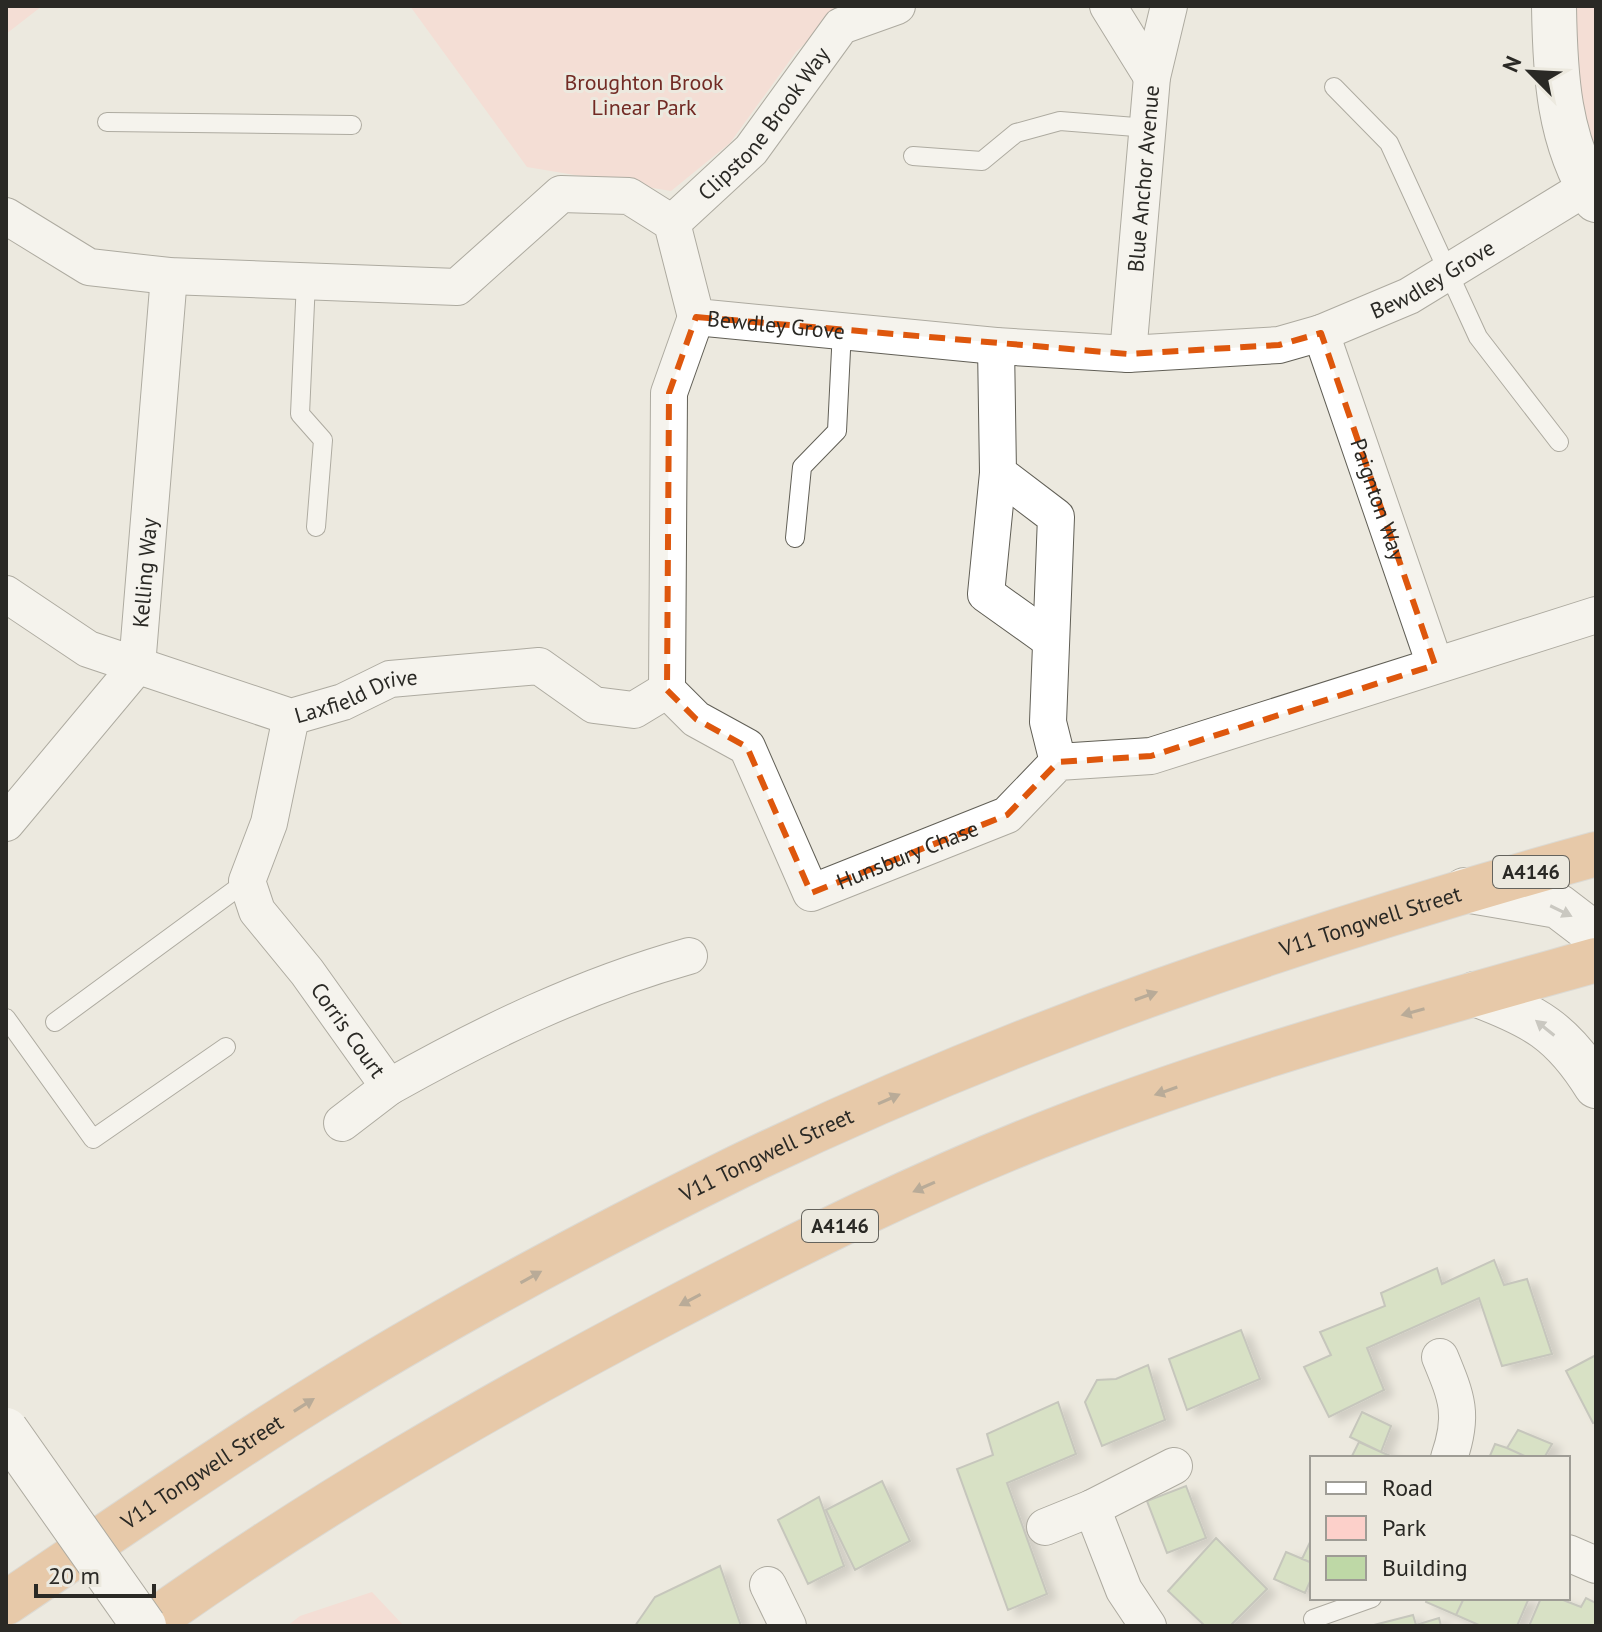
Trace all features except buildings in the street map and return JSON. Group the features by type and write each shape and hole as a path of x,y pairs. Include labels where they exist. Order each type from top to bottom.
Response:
{"highway":[{"name":"V11 Tongwell Street","path":"6,1603 315,1398 575,1252 738,1167 908,1090 1073,1023 1260,954 1465,890 1596,854"},
{"name":"A4146","path":"145,1626 279,1534 432,1438 770,1259 1063,1127 1265,1055 1596,960"}],"street":[{"name":"Clipstone Brook Way","path":"672,223 751,150 841,26 897,6"},
{"path":"1108,6 1152,77"},
{"name":"Blue Anchor Avenue","path":"1128,354 1152,77 1169,6"},
{"path":"1554,6 1556,85 1569,143 1592,193"},
{"name":"Bewdley Grove","path":"672,223 696,317 996,346 1128,354 1279,345 1321,333 1409,296 1592,193"},
{"path":"6,216 89,267 169,276 457,287 561,194 629,196 672,223"},
{"name":"Kelling Way","path":"137,666 169,276"},
{"path":"667,690 669,393 696,317"},
{"name":"Paignton Way","path":"1321,333 1435,665"},
{"path":"996,346 998,473 986,594 1049,639"},
{"path":"998,473 1056,517 1048,722 1058,762 1151,756 1596,615"},
{"name":"Laxfield Drive","path":"6,594 88,649 291,717 343,702 390,679 539,666 594,705 634,710 667,690"},
{"path":"6,823 137,666"},
{"name":"Hunsbury Chase","path":"667,690 696,719 747,747 799,902 1007,815 1058,762"},
{"path":"247,881 269,823 291,717"},
{"name":"Corris Court","path":"247,881 257,911 307,972 389,1087 528,1014 609,981 689,956"},
{"path":"1465,890 1558,906 1596,935"},
{"path":"1475,994 1529,1014 1575,1052 1596,1086"},
{"path":"342,1123 389,1087"},
{"path":"1440,1357 1459,1402 1457,1434 1450,1456"},
{"path":"6,1430 145,1626"},
{"path":"1045,1527 1092,1508 1174,1466"},
{"path":"1092,1508 1124,1590 1148,1626"},
{"path":"1570,1554 1596,1565"},
{"path":"768,1585 788,1626"}],"lane":[{"path":"1334,87 1389,143 1478,337 1559,442"},
{"path":"913,156 982,161 1016,133 1060,121 1148,128"},
{"path":"107,122 352,125"},
{"path":"306,281 300,414 323,440 316,527"},
{"path":"795,538 802,467 837,431 842,330"},
{"path":"55,1022 247,881"},
{"path":"6,1018 93,1139 226,1047"},
{"path":"1313,1619 1366,1600"}],"highlighted area":[{"path":"696,317 1128,354 1279,345 1321,333 1435,665 1151,756 1058,762 1007,815 811,893 747,747 696,719 667,690 669,393"}],"green space":[{"path":"6,6 42,6 6,34"},
{"name":"Broughton Brook Linear Park","path":"410,6 844,6 796,52 730,143 671,191 527,167"},
{"path":"1554,6 1596,6 1596,200"},
{"path":"372,1592 404,1626 287,1626 300,1616"}]}
